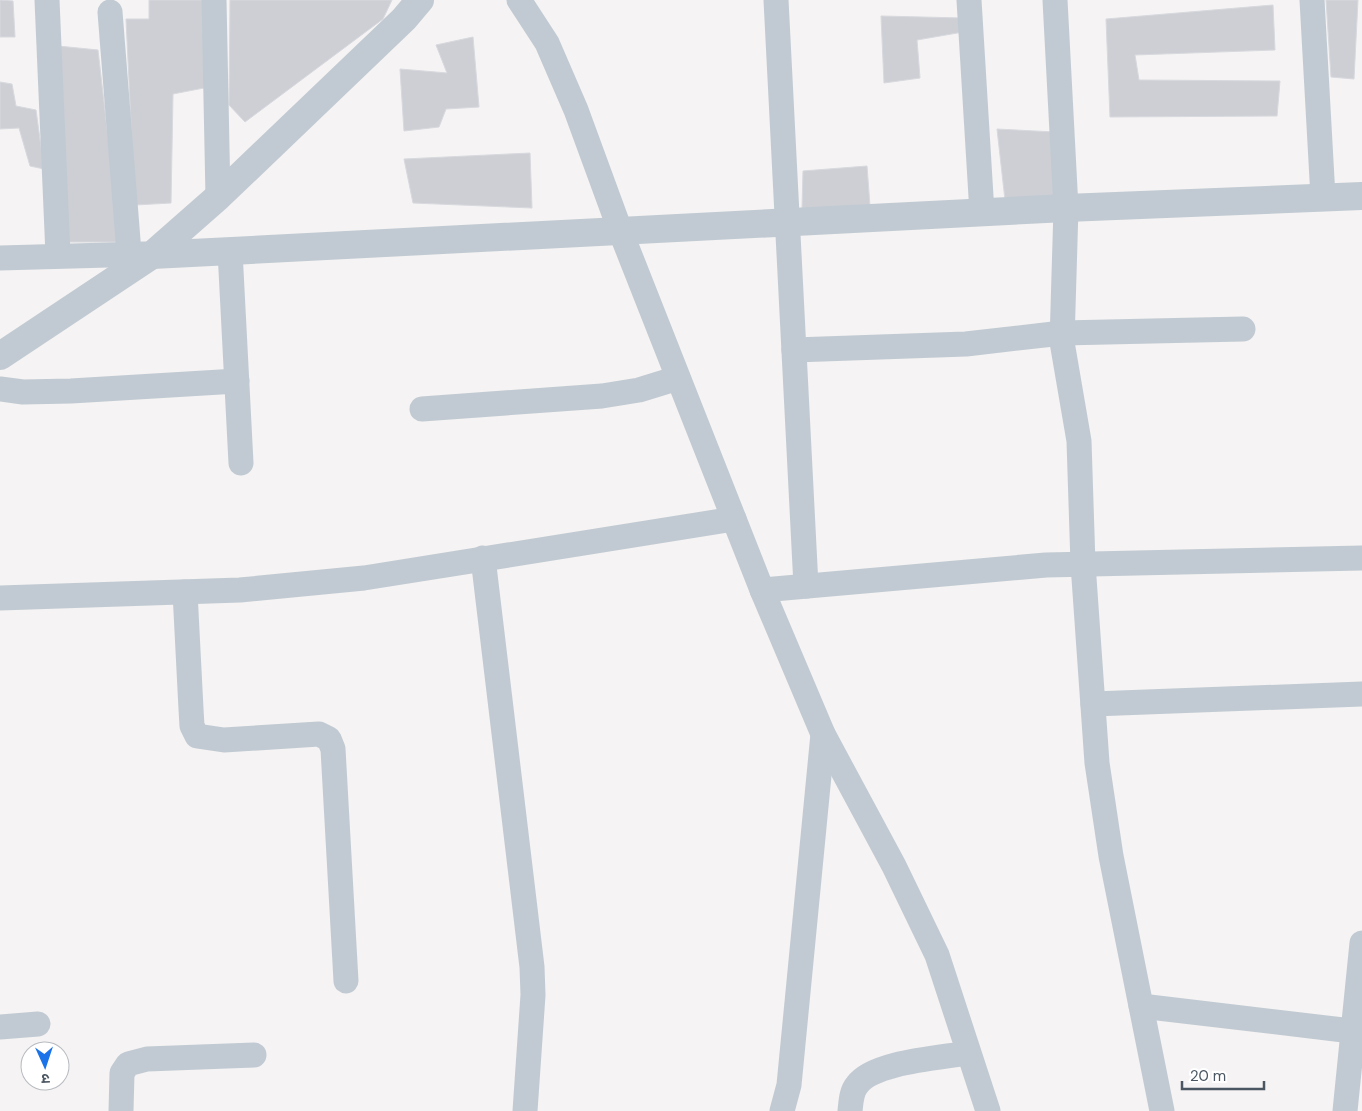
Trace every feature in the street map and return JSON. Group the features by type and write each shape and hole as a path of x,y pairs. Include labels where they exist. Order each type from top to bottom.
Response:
{"street":[{"path":"47,0 58,255"},
{"path":"214,0 218,197"},
{"path":"0,356 218,197 404,19 420,0"},
{"path":"519,0 547,43 576,110 620,230 678,378 762,590 823,734 894,866 937,955 988,1111"},
{"path":"776,0 806,586"},
{"path":"969,0 982,213"},
{"path":"1055,0 1066,208 1062,333 1066,374 1078,441 1083,564 1097,763 1111,856 1162,1111"},
{"path":"1312,0 1323,197"},
{"path":"110,12 141,254"},
{"path":"0,258 230,251 620,230 787,224 1066,208 1362,196"},
{"path":"230,251 241,463"},
{"path":"794,350 966,344 1062,333 1243,329"},
{"path":"422,409 602,396 639,390 678,378"},
{"path":"0,389 23,392 71,391 236,381"},
{"path":"0,598 240,590 364,578 734,519"},
{"path":"483,558 532,967 533,995 525,1111"},
{"path":"762,590 894,577 1083,564 1362,558"},
{"path":"185,592 192,726 198,736 224,740 319,734 329,739 332,749 346,981"},
{"path":"1093,704 1362,694"},
{"path":"782,1111 788,1085 823,734"},
{"path":"1345,1111 1362,943"},
{"path":"1141,1006 1352,1031"},
{"path":"0,1027 38,1024"},
{"path":"850,1111 856,1086 866,1076 881,1069 968,1053"},
{"path":"121,1111 122,1073 128,1064 147,1060 254,1055"}],"building":[{"path":"0,0 13,1 15,37 0,37"},
{"path":"149,0 204,0 209,87 173,94 171,203 135,205 126,19 149,19"},
{"path":"230,0 392,0 383,19 245,122 229,105"},
{"path":"1326,0 1358,0 1354,79 1331,77"},
{"path":"1273,5 1275,50 1135,55 1139,80 1280,81 1277,116 1110,117 1106,19"},
{"path":"881,16 962,18 963,32 917,40 920,78 884,83"},
{"path":"473,37 479,107 446,109 439,127 404,131 400,69 447,73 436,45"},
{"path":"58,46 98,50 120,242 68,242"},
{"path":"0,82 12,84 16,106 36,110 44,169 30,166 19,128 0,129"},
{"path":"997,129 1054,132 1058,196 1005,200"},
{"path":"530,153 532,208 413,203 404,159"},
{"path":"867,166 870,206 802,209 803,171"}]}
